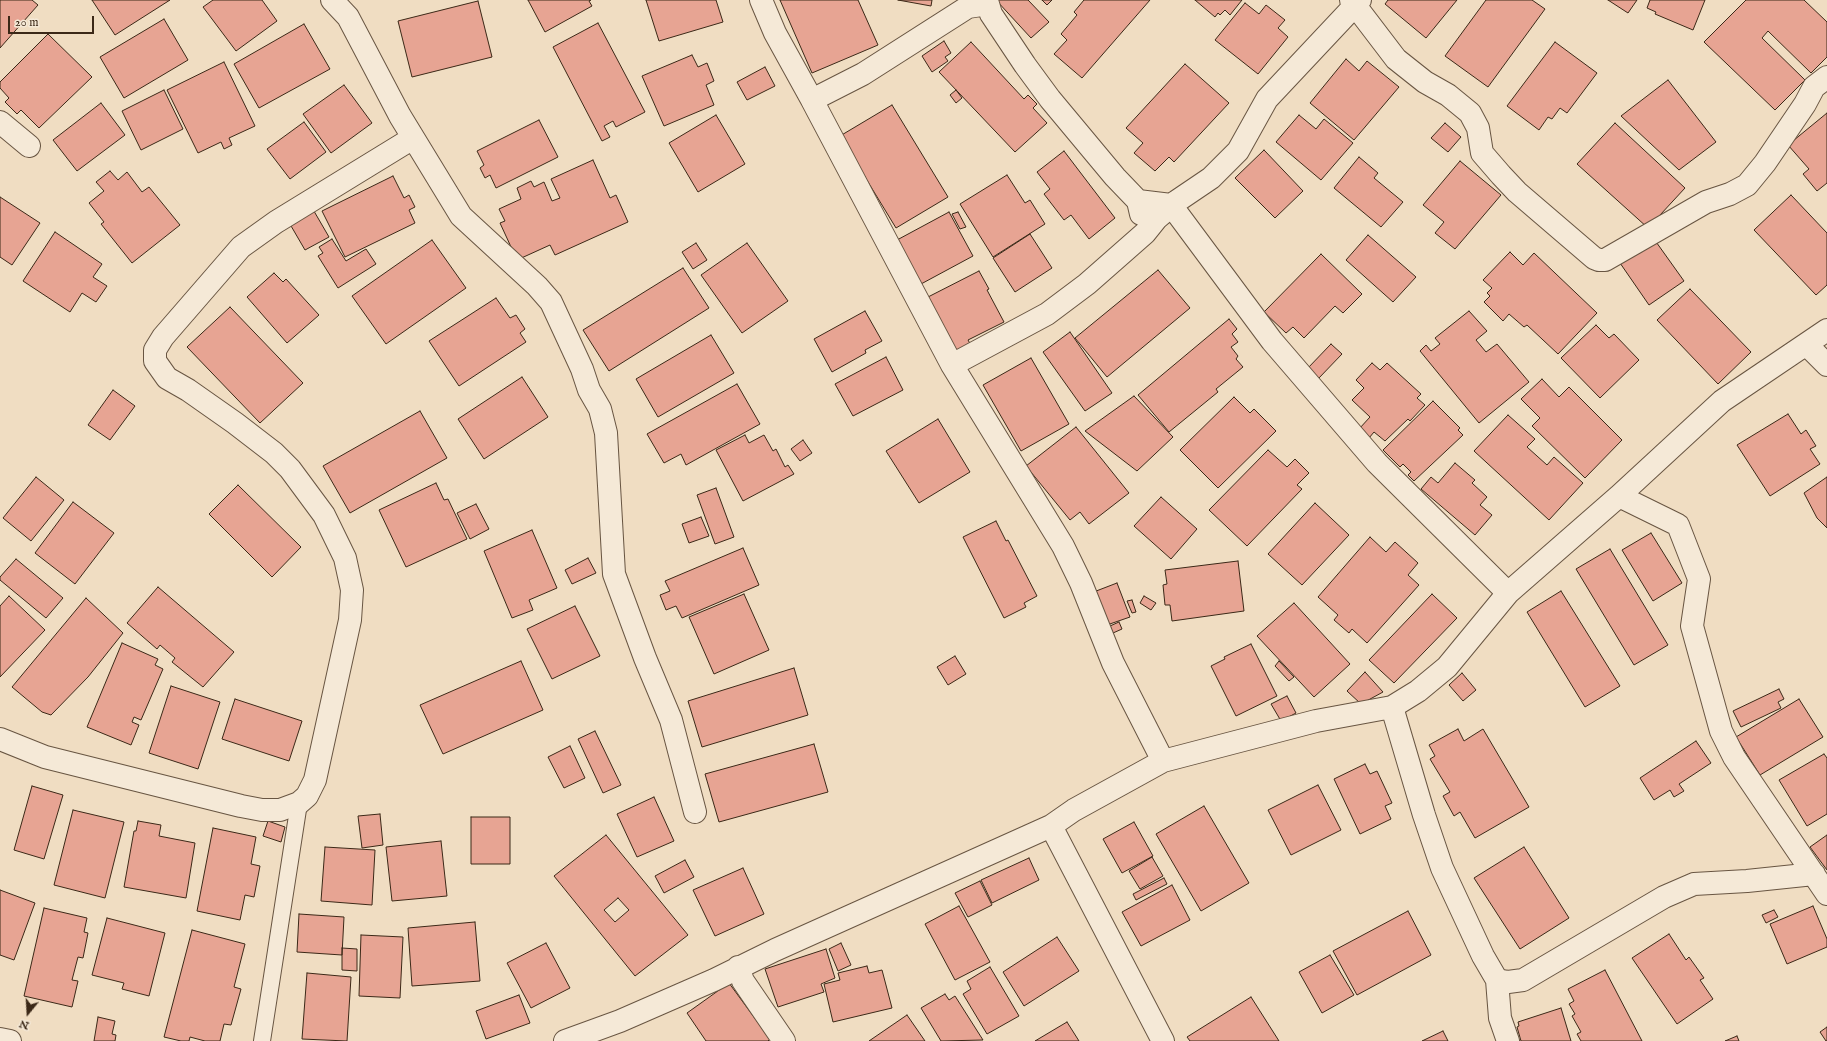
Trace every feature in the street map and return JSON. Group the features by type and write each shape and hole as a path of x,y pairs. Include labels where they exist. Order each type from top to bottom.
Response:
{"street":[{"path":"332,0 348,17 400,116 461,216 537,286 552,302 582,369 589,390 600,409 606,433 614,574 645,658 671,720 695,812"},
{"path":"761,0 775,34 812,100 952,365 1063,546 1081,583 1113,663 1163,761"},
{"path":"812,100 863,74 968,7 984,2 1050,99 1115,178 1138,201 1146,233"},
{"path":"952,365 1047,314 1087,284 1146,233 1157,218 1171,205 1211,178 1238,151 1267,99 1355,2 1396,59 1425,82 1448,95 1470,113 1478,128 1482,153 1517,192 1594,258 1599,260 1605,260 1706,202 1730,194 1746,184 1764,163 1814,87 1827,77"},
{"path":"0,122 29,146"},
{"path":"0,739 45,757 262,810 280,810 299,803 307,796 315,780 350,620 352,590 345,558 324,515 290,469 274,453 188,390 167,378 155,361 155,350 163,337 242,247 276,222 413,138"},
{"path":"1138,201 1171,205 1272,341 1377,463 1508,593"},
{"path":"565,1041 620,1021 714,980 738,967 1051,826 1074,810 1163,761 1316,721 1392,707 1418,691 1447,667 1508,593 1619,496 1722,401 1807,345 1827,330"},
{"path":"1807,345 1827,365"},
{"path":"1619,496 1678,524 1698,579 1692,626 1722,731 1734,757 1827,894"},
{"path":"1392,707 1424,815 1442,868 1483,956 1497,980 1500,1018 1508,1041"},
{"path":"1051,826 1163,1041"},
{"path":"1497,980 1508,982 1523,980 1664,897 1694,884 1747,881 1814,874"},
{"path":"738,967 743,981 784,1041"}],"lane":[{"path":"262,1041 299,803"}],"building":[{"path":"0,0 32,0 38,5 0,48"},
{"path":"92,0 170,0 115,35"},
{"path":"213,0 262,0 277,21 236,51 203,7"},
{"path":"528,0 591,0 589,1 592,6 545,32"},
{"path":"646,0 716,0 723,22 659,41"},
{"path":"780,0 858,0 878,45 812,73"},
{"path":"898,0 932,0 931,6"},
{"path":"996,0 1028,0 1049,22 1031,38"},
{"path":"1042,0 1052,0 1047,5"},
{"path":"1084,0 1150,0 1082,78 1054,54 1067,40 1061,34 1077,15 1074,12"},
{"path":"1195,0 1242,0 1230,15 1225,10 1220,15 1218,13 1215,17"},
{"path":"1388,0 1457,0 1426,38 1385,4"},
{"path":"1486,0 1532,0 1545,9 1488,87 1445,56"},
{"path":"1608,0 1637,0 1628,13"},
{"path":"1650,0 1705,0 1693,30 1655,14 1656,12 1647,8"},
{"path":"1746,0 1804,0 1827,22 1827,57 1811,73 1768,31 1762,38 1805,80 1775,110 1704,42"},
{"path":"478,1 492,57 412,77 398,21"},
{"path":"1245,3 1259,14 1266,5 1285,20 1278,28 1288,37 1258,74 1215,40"},
{"path":"164,19 188,60 124,98 100,57"},
{"path":"598,23 645,112 616,127 613,121 604,126 610,137 602,141 553,47"},
{"path":"304,24 330,69 259,108 234,64"},
{"path":"48,34 92,77 39,128 21,110 17,114 5,102 9,98 0,88 0,82"},
{"path":"944,41 951,53 945,57 948,61 932,72 922,56"},
{"path":"971,42 1024,99 1028,95 1037,104 1033,108 1047,123 1015,152 939,72"},
{"path":"1555,42 1597,73 1567,113 1560,108 1552,119 1548,117 1539,130 1507,106"},
{"path":"692,55 698,67 707,63 714,81 706,85 714,105 664,126 642,76"},
{"path":"1346,59 1359,71 1367,61 1399,87 1354,140 1310,103"},
{"path":"224,62 255,126 229,138 232,145 224,149 221,142 198,153 167,90"},
{"path":"1185,64 1229,103 1174,162 1169,157 1155,171 1134,153 1143,143 1126,128"},
{"path":"765,67 775,86 747,100 737,82"},
{"path":"1668,80 1716,142 1679,170 1621,116"},
{"path":"344,85 372,123 331,153 303,114"},
{"path":"164,90 183,129 141,150 122,111"},
{"path":"956,90 962,98 956,103 950,95"},
{"path":"101,103 125,135 77,171 53,140"},
{"path":"892,105 948,197 896,228 840,136"},
{"path":"1827,113 1827,183 1817,191 1803,174 1809,169 1788,145"},
{"path":"716,115 745,164 698,192 669,143"},
{"path":"1299,115 1316,129 1324,119 1353,143 1321,180 1276,142"},
{"path":"539,120 558,157 496,188 490,175 485,178 480,168 484,165 477,151"},
{"path":"304,122 326,152 290,179 267,149"},
{"path":"1445,123 1461,137 1448,152 1431,138"},
{"path":"1615,123 1685,188 1648,228 1577,164"},
{"path":"1264,150 1303,191 1275,218 1235,178"},
{"path":"1064,151 1115,218 1089,239 1071,215 1064,220 1044,194 1050,189 1037,172"},
{"path":"1359,157 1378,173 1374,178 1403,202 1381,227 1334,188"},
{"path":"593,160 610,198 616,195 628,222 555,255 550,245 517,260 500,223 505,221 499,209 521,199 517,188 531,181 534,187 544,182 552,201 560,198 551,179"},
{"path":"1460,161 1501,195 1455,249 1435,233 1444,222 1423,205"},
{"path":"110,171 118,180 127,172 142,192 149,187 180,225 132,263 101,224 104,222 89,203 104,191 96,182"},
{"path":"1007,175 1025,203 1030,200 1045,224 993,257 960,204"},
{"path":"393,176 404,198 409,195 415,207 409,210 415,223 345,257 322,211"},
{"path":"1791,195 1827,233 1827,285 1816,295 1754,230"},
{"path":"0,197 40,223 12,265 0,257"},
{"path":"311,206 329,237 305,250 287,219"},
{"path":"949,212 973,256 921,284 897,240"},
{"path":"958,212 966,227 960,229 952,214"},
{"path":"55,232 102,264 93,277 107,286 96,302 82,293 70,312 23,281"},
{"path":"1030,234 1052,268 1015,292 993,258"},
{"path":"1368,235 1416,277 1393,302 1346,260"},
{"path":"332,239 346,261 366,249 376,264 338,288 318,256 323,253 319,247"},
{"path":"1654,239 1684,281 1649,305 1620,263"},
{"path":"432,240 466,288 386,344 352,296"},
{"path":"696,243 707,260 693,269 682,252"},
{"path":"747,243 788,301 742,333 701,275"},
{"path":"1510,252 1523,265 1534,253 1597,313 1558,354 1527,325 1524,327 1509,314 1503,321 1484,302 1490,296 1487,293 1492,288 1483,280"},
{"path":"1321,254 1362,294 1343,313 1335,306 1304,338 1293,327 1286,333 1264,312"},
{"path":"683,268 709,308 609,371 583,330"},
{"path":"1158,270 1190,308 1107,377 1075,338"},
{"path":"979,271 1004,322 968,340 972,347 951,358 928,297"},
{"path":"274,273 283,282 286,279 319,315 287,343 247,297"},
{"path":"1690,289 1751,352 1718,384 1657,320"},
{"path":"496,298 510,318 516,315 525,329 520,333 526,342 459,386 429,341"},
{"path":"230,307 303,383 260,423 187,347"},
{"path":"865,311 882,341 865,350 866,353 832,372 814,339"},
{"path":"1469,311 1487,331 1476,340 1486,352 1497,344 1529,382 1479,423 1420,351 1426,345 1431,351 1440,344 1435,338"},
{"path":"1229,319 1237,329 1232,334 1238,342 1231,347 1238,356 1236,359 1243,367 1216,389 1218,392 1169,432 1138,395"},
{"path":"1596,325 1609,338 1614,334 1639,360 1600,398 1561,358"},
{"path":"1070,332 1112,393 1085,411 1043,352"},
{"path":"711,335 734,373 658,417 636,379"},
{"path":"1331,344 1342,354 1318,379 1307,369"},
{"path":"886,357 903,390 853,416 835,384"},
{"path":"1031,358 1069,424 1021,451 983,385"},
{"path":"1372,363 1380,370 1387,363 1421,394 1417,398 1425,405 1410,421 1408,419 1385,441 1374,432 1369,438 1359,429 1370,417 1352,400 1364,388 1356,380"},
{"path":"522,377 548,417 484,459 458,419"},
{"path":"1542,379 1559,397 1569,387 1622,440 1585,478 1532,426 1540,418 1521,399"},
{"path":"737,384 760,424 686,465 681,454 664,463 647,434"},
{"path":"113,390 135,406 110,440 88,425"},
{"path":"1134,396 1173,437 1137,471 1085,431"},
{"path":"1234,397 1250,413 1254,409 1276,431 1218,488 1180,450"},
{"path":"1433,401 1460,428 1458,430 1463,435 1414,481 1408,475 1411,472 1403,464 1400,467 1383,450"},
{"path":"420,411 447,458 350,513 323,466"},
{"path":"1788,414 1801,434 1806,430 1816,446 1810,449 1820,464 1770,496 1737,445"},
{"path":"1508,415 1535,439 1527,447 1547,465 1554,457 1583,483 1549,520 1474,451"},
{"path":"938,419 970,472 919,503 886,451"},
{"path":"1076,427 1129,493 1089,524 1080,512 1070,520 1026,466"},
{"path":"745,435 749,443 764,435 773,451 776,449 785,467 788,465 794,474 743,501 716,450"},
{"path":"803,440 812,453 800,461 791,449"},
{"path":"1268,450 1287,467 1295,459 1309,473 1297,485 1302,489 1247,546 1209,510"},
{"path":"1455,463 1475,480 1472,483 1487,497 1480,505 1492,515 1475,535 1421,489 1431,477 1438,483"},
{"path":"36,477 64,500 31,541 3,518"},
{"path":"1827,477 1827,528 1817,518 1804,493"},
{"path":"436,483 444,500 448,499 467,539 406,567 379,510"},
{"path":"238,485 301,547 272,577 209,514"},
{"path":"716,488 734,537 715,544 697,495"},
{"path":"1161,497 1197,529 1171,559 1134,526"},
{"path":"73,502 114,533 75,584 35,553"},
{"path":"1315,503 1349,535 1302,585 1268,554"},
{"path":"476,504 489,529 470,539 457,513"},
{"path":"701,517 709,536 689,543 682,524"},
{"path":"996,521 1006,541 1008,540 1037,596 1024,603 1026,607 1004,618 963,537"},
{"path":"532,530 557,588 529,600 533,610 512,618 484,551"},
{"path":"1651,533 1682,583 1653,601 1622,550"},
{"path":"1370,537 1386,552 1395,542 1418,563 1408,575 1419,585 1367,643 1352,629 1349,633 1334,620 1338,615 1318,597"},
{"path":"743,548 759,585 682,618 676,606 666,610 660,595 670,591 665,581"},
{"path":"1610,549 1668,645 1634,665 1576,569"},
{"path":"588,558 596,573 572,584 565,570"},
{"path":"16,559 63,598 46,618 0,580 0,577"},
{"path":"1238,561 1244,611 1172,621 1170,605 1165,605 1163,585 1167,584 1165,570"},
{"path":"1117,583 1130,617 1104,626 1091,593"},
{"path":"158,587 234,652 203,687 172,662 175,658 160,645 157,649 127,623"},
{"path":"1561,591 1620,686 1585,707 1527,612"},
{"path":"744,594 769,650 714,674 689,617"},
{"path":"1432,594 1457,618 1394,683 1369,660"},
{"path":"9,596 45,630 0,677 0,606"},
{"path":"1144,596 1156,603 1151,610 1140,603"},
{"path":"86,598 123,633 88,677 51,715 42,712 12,687"},
{"path":"1132,600 1136,612 1132,613 1127,601"},
{"path":"1294,603 1350,664 1314,697 1257,636"},
{"path":"575,606 600,656 552,679 527,629"},
{"path":"1119,622 1122,629 1113,633 1110,626"},
{"path":"122,643 158,659 155,665 163,669 141,720 134,717 132,722 139,725 131,745 87,727"},
{"path":"1251,644 1277,696 1236,716 1211,666 1225,659 1224,657"},
{"path":"955,656 966,674 948,685 937,667"},
{"path":"521,661 543,710 443,754 420,705"},
{"path":"1279,661 1294,677 1289,681 1275,666"},
{"path":"794,668 808,715 702,747 688,701"},
{"path":"1365,672 1383,692 1361,704 1347,691"},
{"path":"1462,673 1476,690 1463,701 1449,685"},
{"path":"171,686 220,702 198,769 149,753"},
{"path":"1779,689 1784,699 1778,702 1781,708 1741,727 1733,711"},
{"path":"1287,696 1296,713 1281,721 1271,704"},
{"path":"235,699 302,721 289,761 222,739"},
{"path":"1799,699 1823,737 1760,775 1736,737"},
{"path":"1458,729 1464,741 1483,729 1529,807 1475,838 1460,812 1454,816 1443,796 1450,792 1430,759 1435,756 1429,745"},
{"path":"595,731 621,785 603,793 578,739"},
{"path":"1696,741 1711,763 1679,784 1684,791 1674,797 1670,790 1654,800 1640,778"},
{"path":"814,744 828,792 719,822 705,774"},
{"path":"570,746 585,778 564,788 548,757"},
{"path":"1824,754 1827,758 1827,814 1807,826 1779,780"},
{"path":"1365,764 1370,774 1377,771 1392,803 1385,806 1391,819 1360,834 1334,779"},
{"path":"1318,785 1341,830 1291,855 1268,810"},
{"path":"32,786 63,795 44,859 14,850"},
{"path":"654,797 674,841 637,857 617,814"},
{"path":"1204,806 1249,883 1201,911 1156,834"},
{"path":"73,810 124,822 105,898 54,885"},
{"path":"380,814 383,845 362,848 358,816"},
{"path":"471,817 510,817 510,864 471,864"},
{"path":"138,821 161,825 159,836 195,843 186,898 124,887 134,831 136,831"},
{"path":"268,821 285,827 281,842 263,836"},
{"path":"1134,822 1153,856 1122,873 1103,839"},
{"path":"213,828 256,837 251,864 260,866 254,897 245,895 240,920 197,911"},
{"path":"606,835 688,935 635,976 554,876","holes":["618,898 629,910 615,922 604,910"]},
{"path":"1827,835 1827,870 1810,847"},
{"path":"441,841 447,896 392,901 386,847"},
{"path":"325,847 375,850 372,905 321,901"},
{"path":"1524,847 1569,918 1520,949 1474,878"},
{"path":"1152,857 1163,876 1140,889 1129,871"},
{"path":"1029,858 1039,880 992,903 981,880"},
{"path":"685,860 694,877 664,893 655,876"},
{"path":"743,868 764,914 715,936 693,890"},
{"path":"1164,878 1167,884 1136,900 1133,894"},
{"path":"980,881 992,905 968,917 955,893"},
{"path":"1172,885 1190,920 1141,946 1122,912"},
{"path":"0,890 35,903 14,960 0,955"},
{"path":"959,906 990,962 955,980 925,924"},
{"path":"1813,906 1827,939 1827,947 1787,964 1770,924"},
{"path":"44,908 87,918 84,932 88,933 83,958 78,957 72,980 78,981 72,1007 24,996"},
{"path":"1774,910 1778,917 1766,923 1762,915"},
{"path":"1408,911 1431,955 1357,995 1333,951"},
{"path":"299,914 344,917 342,955 297,952"},
{"path":"107,918 165,933 149,996 122,989 124,983 92,975"},
{"path":"475,922 480,981 412,986 408,928"},
{"path":"192,930 245,944 234,987 241,989 231,1025 224,1024 220,1041 205,1041 190,1037 189,1041 181,1041 164,1037"},
{"path":"1669,934 1686,960 1689,957 1704,978 1700,980 1713,999 1677,1024 1632,958"},
{"path":"361,935 403,937 400,998 359,996"},
{"path":"1057,937 1079,971 1024,1006 1003,972"},
{"path":"546,943 570,988 531,1008 507,963"},
{"path":"841,943 851,965 838,971 829,949"},
{"path":"342,948 357,949 357,971 342,970"},
{"path":"826,949 835,978 821,984 824,992 778,1007 765,969"},
{"path":"1330,955 1354,995 1322,1013 1299,972"},
{"path":"867,966 869,973 882,970 892,1008 833,1022 824,984 840,980 838,973"},
{"path":"990,967 1019,1016 987,1034 963,994 971,989 967,981"},
{"path":"1605,970 1642,1041 1581,1041 1577,1034 1581,1032 1572,1016 1575,1014 1569,1004 1574,1001 1568,989"},
{"path":"307,973 351,977 347,1041 302,1039"},
{"path":"729,983 770,1039 768,1041 706,1041 687,1013"},
{"path":"945,994 949,1000 955,996 983,1040 941,1041 921,1008"},
{"path":"519,995 530,1023 486,1039 476,1011"},
{"path":"1251,997 1279,1041 1190,1041 1187,1037"},
{"path":"1561,1008 1571,1041 1521,1041 1517,1027 1519,1026 1518,1022"},
{"path":"907,1015 925,1041 869,1041"},
{"path":"98,1017 115,1021 112,1034 116,1035 115,1041 94,1041"},
{"path":"1067,1022 1079,1041 1035,1041"},
{"path":"1827,1027 1827,1041 1826,1041 1820,1032"},
{"path":"1443,1031 1448,1041 1422,1041"},
{"path":"1737,1036 1739,1041 1725,1041"}]}
